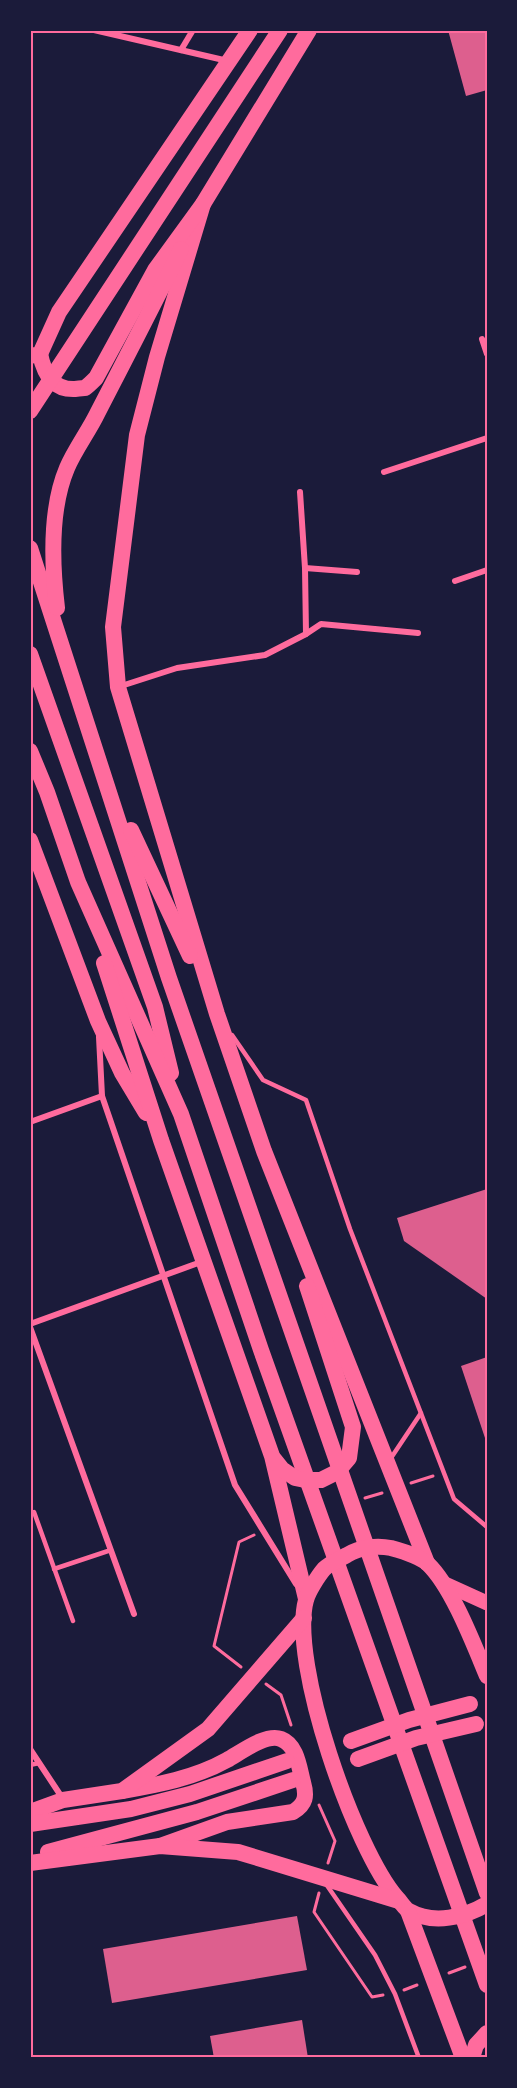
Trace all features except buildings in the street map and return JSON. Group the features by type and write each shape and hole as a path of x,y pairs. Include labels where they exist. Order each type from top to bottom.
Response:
{"highway":[{"path":"250,30 59,312 35,355 51,381 59,387 84,388 96,378 155,270 203,204 309,30"},
{"path":"30,411 280,30"},
{"path":"60,645 54,579 55,540 58,504 67,468 136,340 203,204"},
{"path":"203,204 157,357 137,435 113,627 118,687 217,1014 353,1427 349,1458 337,1472 321,1480 295,1478 282,1469 272,1456"},
{"path":"30,548 196,1059 487,1893"},
{"path":"30,654 155,1007 181,1114 261,1350 487,1985"},
{"path":"30,751 48,792 161,1140 272,1456 306,1599 303,1635 307,1667 323,1732 345,1799 369,1856 386,1886 404,1906 463,2058"},
{"path":"102,769 217,1014"},
{"path":"30,840 98,1021 122,1074 161,1140"},
{"path":"78,882 181,1114"},
{"path":"264,1151 427,1563 443,1582 487,1676"},
{"path":"306,1599 325,1569 351,1552 379,1545 427,1563"},
{"path":"122,1791 208,1730 304,1618"},
{"path":"351,1741 409,1720 470,1704"},
{"path":"358,1758 416,1738 476,1724"},
{"path":"30,1812 63,1800 158,1785 214,1767 267,1738 278,1738 287,1742 294,1750 305,1788 306,1800 301,1807 293,1812 227,1822 160,1846"},
{"path":"30,1824 131,1809 190,1794 287,1761"},
{"path":"30,1856 196,1812 293,1780"},
{"path":"30,1863 160,1846 238,1852 291,1867 438,1919 470,1914 487,1904"},
{"path":"472,2058 476,2045 487,2033"}],"main road":[{"path":"443,1582 487,1603"}],"street":[{"path":"94,30 229,61"},
{"path":"181,50 193,30"},
{"path":"482,339 487,354"},
{"path":"384,472 487,438"},
{"path":"300,492 306,634"},
{"path":"305,568 357,572"},
{"path":"456,582 487,570"},
{"path":"118,687 177,668 264,655 321,624 418,633"},
{"path":"98,1021 102,1096 235,1485 306,1599"},
{"path":"30,1122 102,1096"},
{"path":"134,1614 30,1326 204,1261"},
{"path":"30,1749 63,1800"}],"lane":[{"path":"217,1014 263,1080 306,1100 350,1229 454,1499 487,1527"},
{"path":"388,1463 421,1413"},
{"path":"34,1512 73,1621"},
{"path":"54,1569 111,1550"},
{"path":"30,1765 39,1763"},
{"path":"323,1879 375,1955 395,1994 419,2058"}]}
